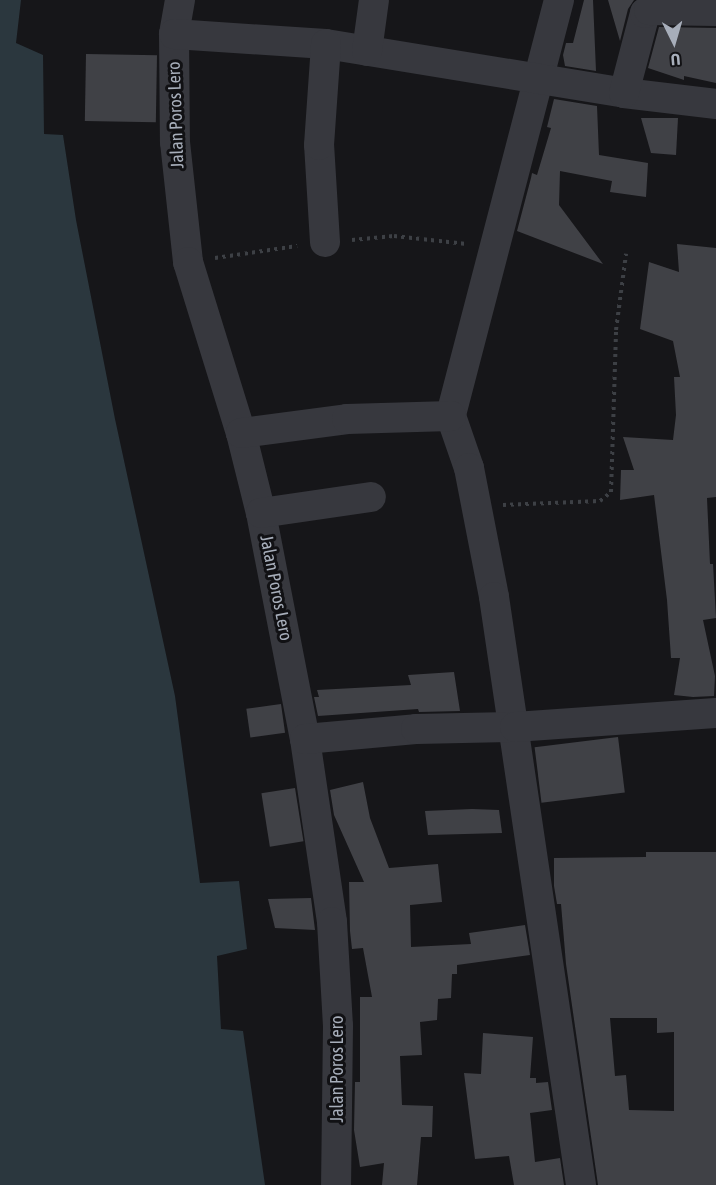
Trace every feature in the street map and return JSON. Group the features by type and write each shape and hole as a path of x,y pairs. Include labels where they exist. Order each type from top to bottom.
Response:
{"street":[{"name":"Jalan Poros Lero","path":"180,0 174,34 175,142 188,262 241,434 261,513 305,739 332,922 338,1026 336,1185"},
{"path":"367,51 374,0"},
{"path":"560,0 451,416 469,468 478,506 515,728 581,1185"},
{"path":"624,93 645,13 649,10 716,11"},
{"path":"174,34 326,44 624,93 716,105"},
{"path":"325,242 320,191 319,145 326,44"},
{"path":"241,434 347,419 451,416"},
{"path":"261,513 371,497"},
{"path":"305,739 416,729 515,728 716,713"}],"path":[{"path":"478,506 600,501 611,492 616,330 626,254"}],"shaded area":[{"path":"0,0 21,0 16,43 43,55 44,134 63,135 76,220 115,419 175,696 200,883 239,881 247,949 217,956 221,1029 243,1031 265,1185 0,1185"}],"building":[{"path":"584,0 593,0 596,71 565,66 563,55 566,43 573,43"},
{"path":"608,0 634,0 628,9 620,41"},
{"path":"659,27 716,28 716,83 684,76 684,80 648,68"},
{"path":"86,54 157,55 156,122 85,121"},
{"path":"554,99 597,106 599,155 648,163 646,197 610,192 612,181 560,171 559,205 603,264 517,231 532,173 537,175 551,128 547,127"},
{"path":"641,118 678,118 676,155 651,153"},
{"path":"677,244 716,248 716,497 707,498 710,564 713,564 716,618 703,620 715,676 714,696 674,695 680,658 671,658 667,600 654,495 620,500 621,470 634,470 623,437 673,440 676,415 674,377 680,377 673,341 640,329 649,262 679,272"},
{"path":"454,672 460,711 419,712 418,709 318,716 314,697 319,697 317,690 411,685 408,675"},
{"path":"281,704 285,733 250,738 246,709"},
{"path":"618,737 625,793 541,803 535,747"},
{"path":"363,782 370,818 389,868 438,864 442,902 410,905 411,947 471,944 469,933 525,925 530,955 457,965 457,974 452,974 451,998 438,999 437,1020 420,1022 422,1055 400,1056 402,1105 433,1106 432,1137 421,1137 417,1185 382,1185 384,1163 360,1167 354,1130 355,1082 360,1082 360,997 372,997 363,948 352,949 349,882 364,882 334,815 330,790"},
{"path":"295,788 303,841 270,847 261,793"},
{"path":"499,810 502,833 428,835 425,811"},
{"path":"646,852 716,852 716,1185 598,1185 566,964 561,904 557,904 554,886 554,858 646,857","holes":["610,1018 657,1018 657,1033 674,1032 674,1111 629,1110 626,1075 615,1076"]},
{"path":"311,898 315,930 275,928 268,899"},
{"path":"483,1033 533,1037 530,1078 536,1078 536,1083 548,1082 552,1110 530,1113 535,1162 560,1158 564,1185 514,1185 509,1156 475,1159 464,1073 481,1074"}]}
